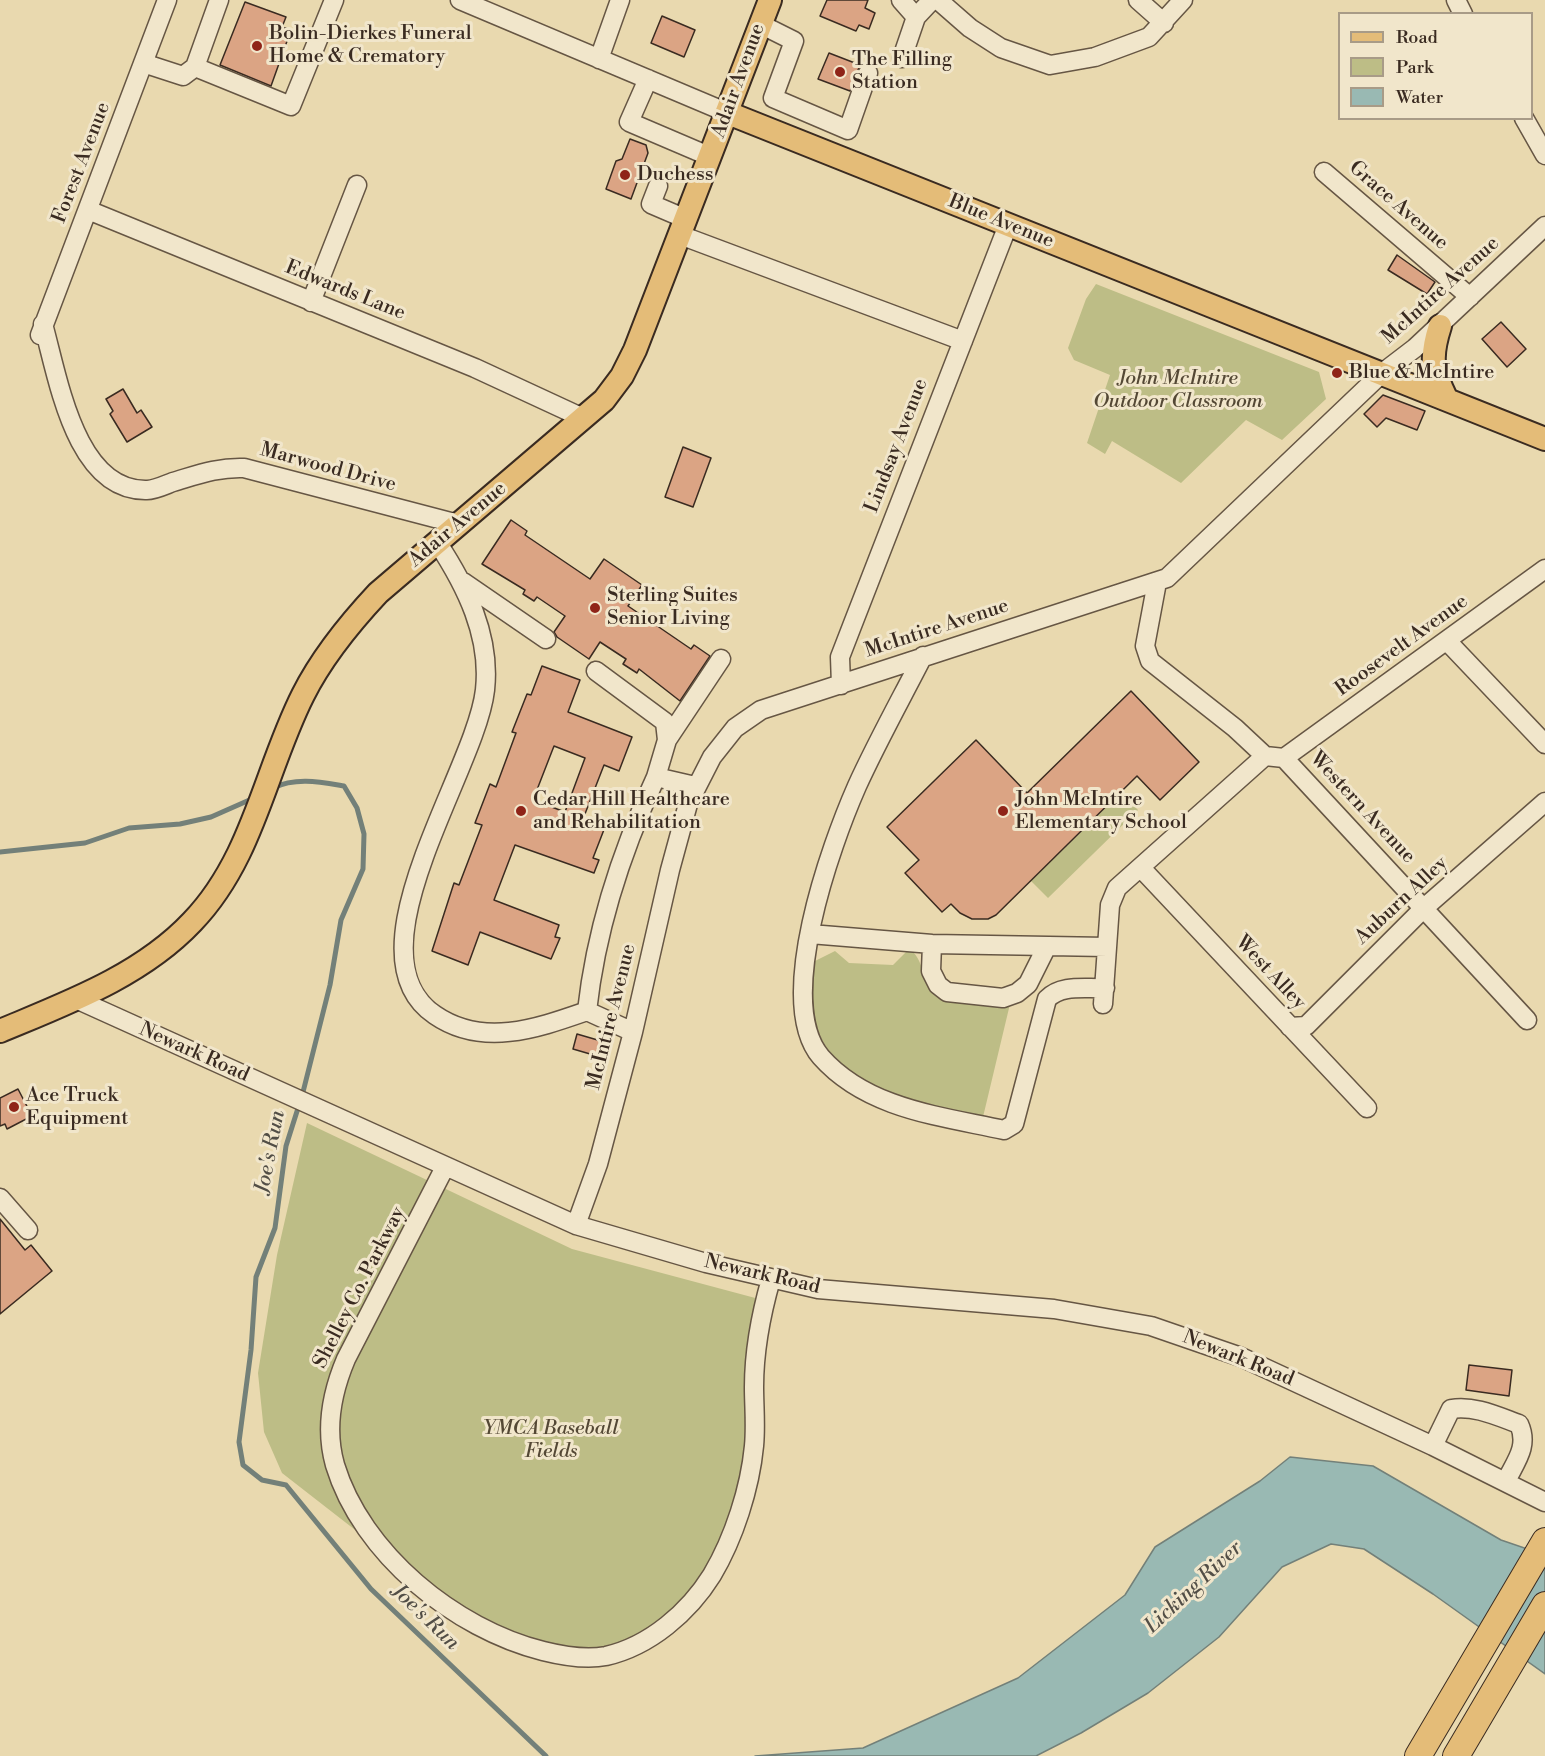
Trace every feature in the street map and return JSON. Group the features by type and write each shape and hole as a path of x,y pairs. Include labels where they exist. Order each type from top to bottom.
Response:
{"highway":[{"path":"1423,1746 1545,1541"},
{"path":"1457,1755 1545,1605"}],"main road":[{"name":"Adair Avenue","path":"76,999 136,966 192,923 213,898 243,846 289,726 323,660 353,620 378,592 604,400 622,376 635,350 711,157 770,0"},
{"name":"Blue Avenue","path":"728,113 1544,438"},
{"path":"1440,326 1432,359 1434,373 1446,398"},
{"path":"0,1031 76,999"}],"street":[{"name":"Forest Avenue","path":"40,333 167,0"},
{"path":"143,63 183,76 195,67 219,0"},
{"path":"195,67 291,106 333,0"},
{"name":"Blue Avenue","path":"460,0 479,4 599,59 728,113"},
{"path":"599,59 620,0"},
{"path":"901,0 916,17"},
{"path":"902,58 916,17 932,0"},
{"path":"938,0 970,28 1001,48 1050,65 1095,57 1149,37 1183,0"},
{"path":"1138,0 1164,23"},
{"path":"760,24 794,41 773,98 848,130 868,73"},
{"path":"648,79 629,122 711,157"},
{"path":"779,133 789,105"},
{"path":"1525,120 1545,155"},
{"path":"830,154 840,126"},
{"name":"Grace Avenue","path":"1324,172 1470,297"},
{"path":"311,302 357,185"},
{"path":"658,186 651,204 683,227 963,341"},
{"name":"Edwards Lane","path":"88,210 475,368 584,418"},
{"name":"Lindsay Avenue","path":"841,685 840,657 1008,225"},
{"name":"McIntire Avenue","path":"576,1225 598,1164 633,1032 672,860 695,786 712,757 735,728 761,711 923,656 1167,578 1381,374 1440,326 1545,226"},
{"name":"Marwood Drive","path":"40,333 73,425 89,458 106,477 119,484 148,490 213,470 244,468 458,524"},
{"path":"437,542 463,582 485,646 485,691 475,726 419,871 405,930 402,954 404,971 412,993 428,1010 444,1022 479,1032 531,1030 587,1011 633,1032"},
{"name":"Roosevelt Avenue","path":"1284,758 1447,641 1541,579"},
{"path":"463,582 546,639"},
{"path":"923,656 857,787 836,841 810,934 801,999 805,1021 820,1056 851,1083 894,1105 1004,1130 1014,1124 1047,999 1053,993 1064,989 1104,996 1110,905 1118,888 1265,756 1235,728 1150,662 1145,646 1157,582"},
{"path":"1447,641 1545,744"},
{"path":"587,1011 602,926 633,826 656,777 667,740 721,659"},
{"path":"596,671 665,722 667,740"},
{"name":"Western Avenue","path":"1265,756 1284,758 1527,1020"},
{"path":"656,777 695,786"},
{"name":"Auburn Alley","path":"1290,1027 1306,1026 1424,908 1545,802"},
{"name":"West Alley","path":"1141,868 1367,1108"},
{"path":"810,934 932,944 1107,947"},
{"path":"932,944 931,971 939,985 947,992 1003,998 1017,993 1029,984 1047,946"},
{"name":"Newark Road","path":"76,999 576,1225 634,1244 771,1280 848,1292 1054,1309 1151,1326 1241,1358 1433,1446 1545,1502"},
{"name":"Shelley Co. Parkway","path":"445,1167 346,1359 334,1388 331,1417 334,1462 357,1514 381,1547 427,1591 459,1616 497,1637 516,1644 575,1657 606,1656 630,1649 655,1634 676,1619 700,1592 722,1556 749,1475 754,1445 756,1347 771,1280"},
{"path":"0,1198 28,1230"},
{"path":"1433,1446 1451,1409 1463,1407 1519,1424 1525,1437 1506,1481"}],"green space":[{"name":"John McIntire Outdoor Classroom","path":"1096,284 1319,372 1326,399 1282,440 1246,420 1181,483 1112,441 1105,454 1087,443 1110,375 1074,360 1068,348 1086,299"},
{"path":"1121,793 1138,810 1048,898 1031,881"},
{"path":"835,951 849,963 893,965 906,952 912,951 932,989 1010,1004 983,1117 915,1101 884,1090 857,1076 834,1058 819,1033 812,1001 815,961"},
{"name":"YMCA Baseball Fields","path":"307,1123 572,1249 759,1299 749,1444 730,1522 699,1586 654,1629 614,1650 574,1652 518,1639 458,1610 282,1473 264,1432 258,1373 277,1255"}],"water":[{"name":"Licking River","path":"1290,1457 1373,1466 1501,1540 1545,1555 1545,1674 1433,1594 1364,1549 1331,1544 1282,1567 1219,1637 1148,1693 1081,1733 1036,1756 755,1756 863,1748 1018,1678 1125,1595 1155,1547 1260,1481"}],"building":[{"path":"827,0 868,0 865,8 875,13 869,29 859,25 856,31 820,16"},
{"name":"Bolin-Dierkes Funeral Home & Crematory","path":"245,2 286,17 282,27 291,30 271,86 220,65"},
{"path":"662,16 695,30 684,57 651,43"},
{"name":"The Filling Station","path":"829,53 860,65 850,91 818,79"},
{"name":"Duchess","path":"630,139 646,145 648,153 631,199 606,189 616,161 622,159"},
{"path":"1397,255 1435,282 1427,294 1388,270"},
{"path":"1501,322 1526,349 1507,367 1482,339"},
{"path":"123,389 137,413 141,410 152,427 127,442 110,414 113,411 106,399"},
{"path":"1383,395 1425,411 1417,430 1386,418 1377,427 1364,414"},
{"path":"683,447 711,458 693,507 665,497"},
{"name":"Sterling Suites Senior Living","path":"511,520 527,531 525,535 590,579 604,559 642,585 628,606 691,649 694,645 710,656 680,701 639,669 637,673 623,664 626,659 600,642 589,659 557,637 554,632 565,616 537,597 534,601 523,594 525,590 482,564"},
{"name":"Cedar Hill Healthcare and Rehabilitation","path":"542,666 580,680 568,712 632,737 619,771 604,765 583,819 605,827 593,858 599,860 594,873 515,845 494,900 559,925 555,937 560,938 551,959 480,932 468,965 432,951 454,883 459,885 482,825 475,823 490,784 496,787 516,733 512,732 527,694 531,695","holes":["554,746 585,758 565,812 533,800"]},
{"name":"John McIntire Elementary School","path":"1131,691 1199,762 1160,800 1137,776 996,915 988,919 972,919 960,913 951,904 942,912 905,873 919,860 887,827 976,740 1027,793"},
{"path":"577,1034 601,1041 597,1056 573,1049"},
{"name":"Ace Truck Equipment","path":"18,1089 32,1116 7,1129 5,1124 0,1126 0,1098"},
{"path":"0,1219 25,1250 31,1245 52,1271 0,1314"},
{"path":"1469,1365 1512,1370 1509,1396 1466,1390"}],"waterway":[{"name":"Joe's Run","path":"273,788 299,781 344,786 357,808 364,834 363,869 341,920 330,985 302,1096"},
{"name":"Joe's Run","path":"0,852 85,843 129,828 180,824 211,817 254,798"},
{"name":"Joe's Run","path":"299,1105 286,1146 275,1228 256,1277 251,1350 239,1442 243,1465 262,1480 286,1485 371,1589 546,1756"}],"place":[{"name":"Bolin-Dierkes Funeral Home & Crematory","path":"257,46"},
{"name":"The Filling Station","path":"840,72"},
{"name":"Duchess","path":"625,175"},
{"name":"Blue & McIntire","path":"1337,373"},
{"name":"Sterling Suites Senior Living","path":"595,608"},
{"name":"Cedar Hill Healthcare and Rehabilitation","path":"521,811"},
{"name":"John McIntire Elementary School","path":"1003,811"},
{"name":"Ace Truck Equipment","path":"14,1107"}]}
